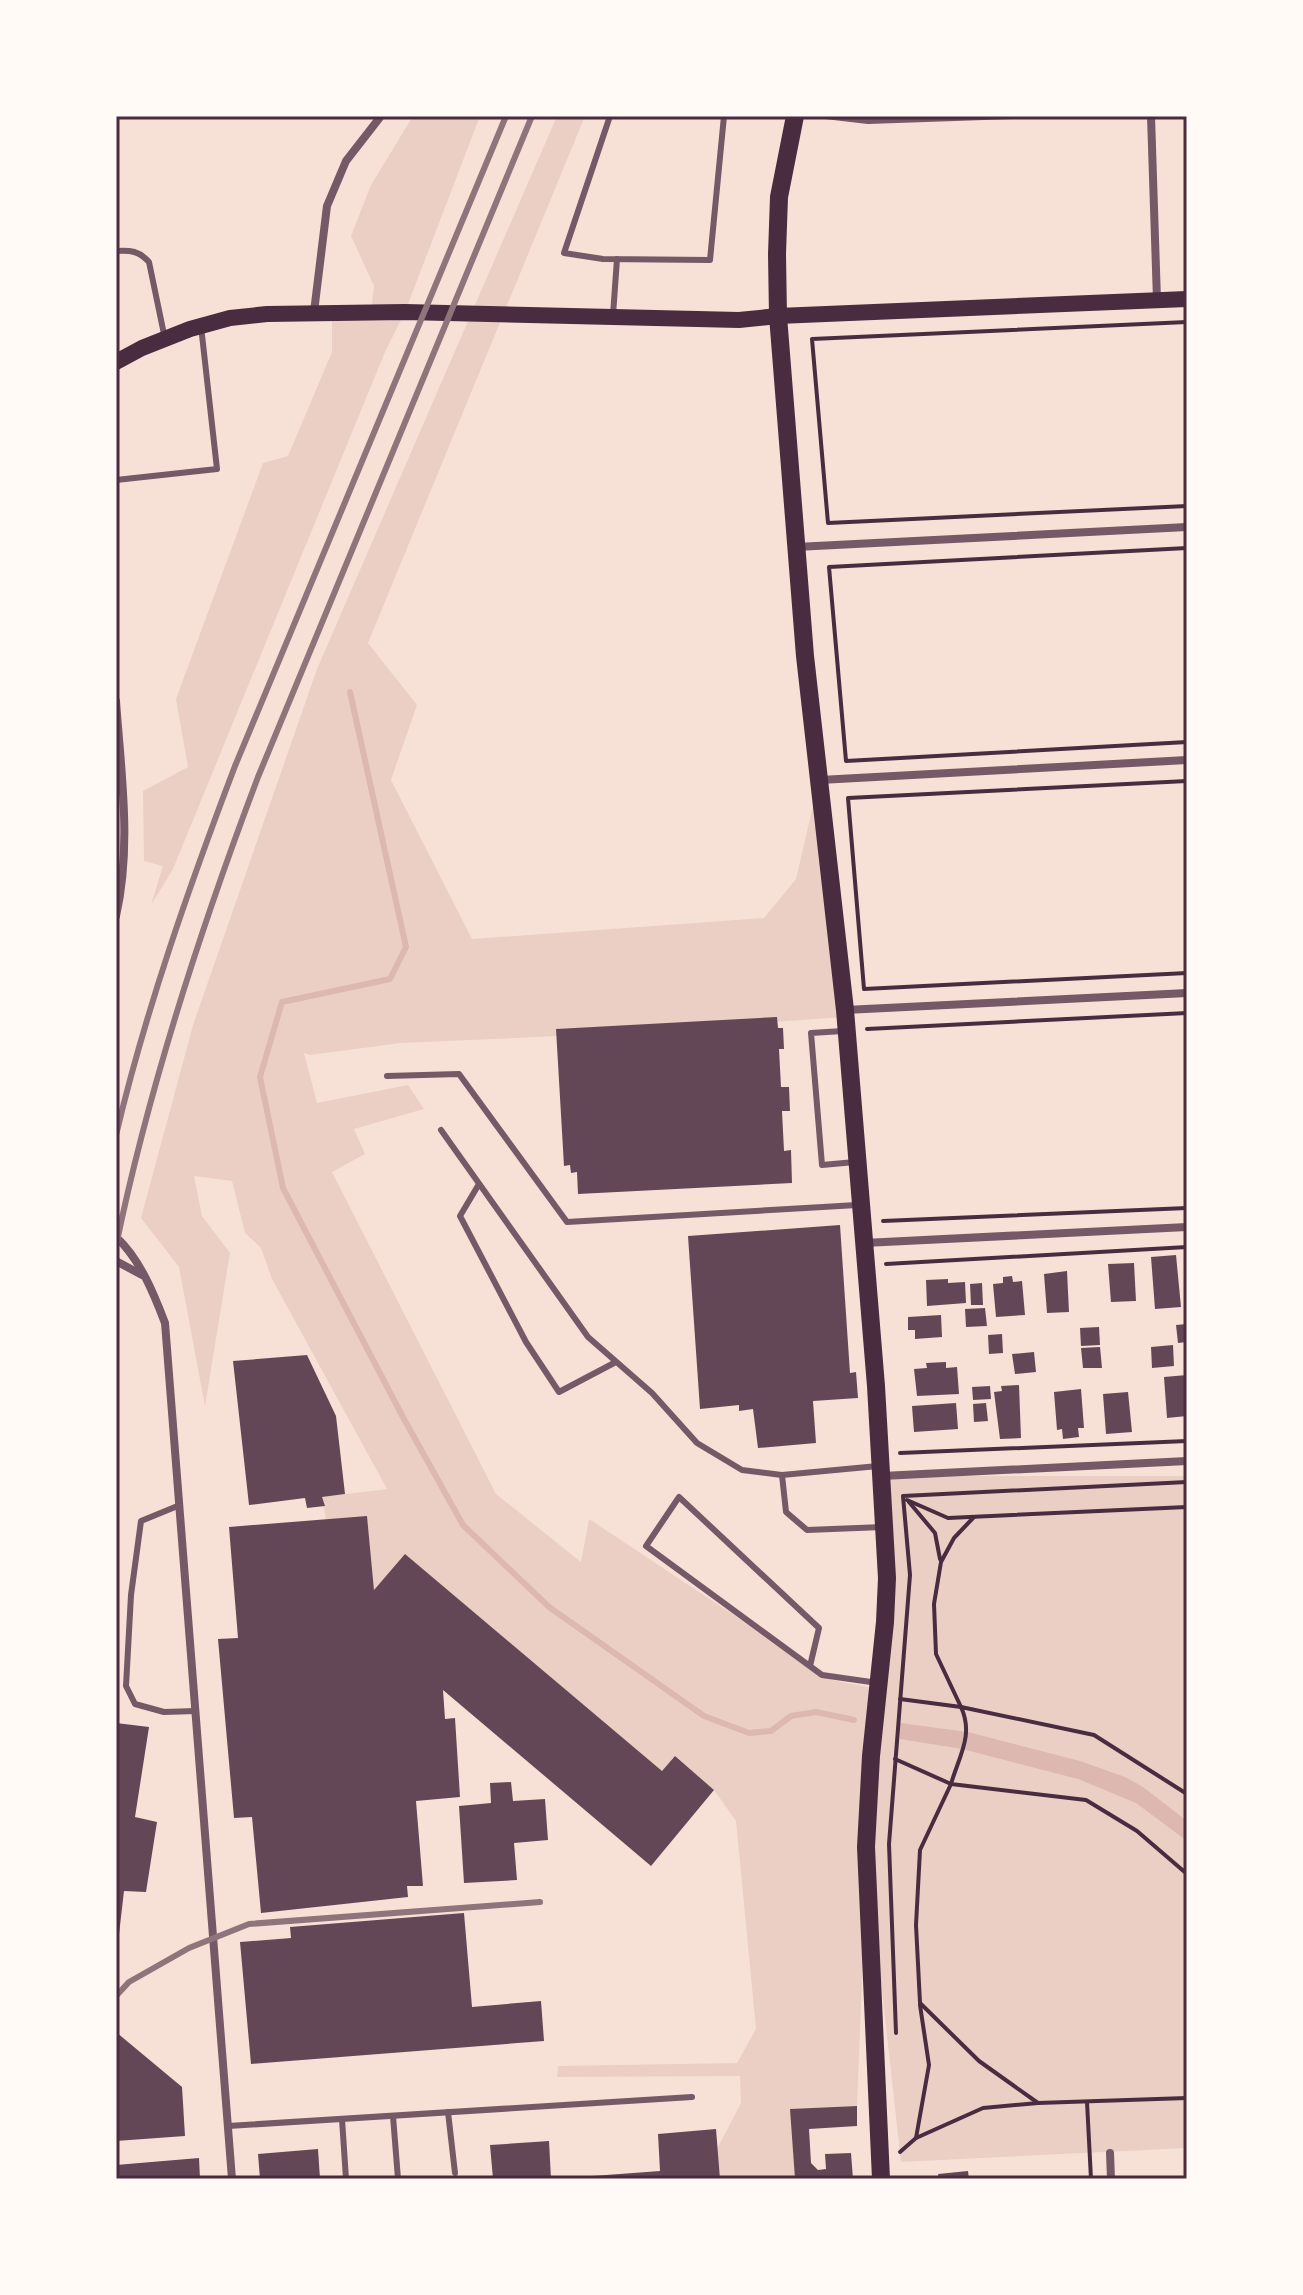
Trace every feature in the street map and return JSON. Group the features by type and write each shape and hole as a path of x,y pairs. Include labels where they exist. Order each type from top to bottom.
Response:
{"main road":[{"path":"795,116 779,197 778,316 805,656 845,1010 882,1471 887,1578 866,1847 881,2179"},
{"path":"116,362 165,339 230,318 314,312 739,320 1187,299"}],"street":[{"path":"314,312 327,206 346,161 381,116"},
{"path":"1151,116 1157,301"},
{"path":"796,547 1187,527"},
{"path":"116,701 125,862 116,916"},
{"path":"819,780 1187,760"},
{"path":"845,1010 1187,993"},
{"path":"864,1243 1187,1227"},
{"path":"116,1237 128,1247 154,1293 165,1323 232,2179"},
{"path":"116,1261 143,1276"},
{"path":"882,1471 1187,1461"},
{"path":"1110,2153 1111,2179"}],"lane":[{"path":"610,116 564,253 617,259 710,260 724,116"},
{"path":"825,116 868,121 1013,116"},
{"path":"116,251 131,250 142,254 149,262 165,339"},
{"path":"613,318 617,259"},
{"path":"116,480 217,469 201,326"},
{"path":"846,1031 811,1033 822,1165 858,1162"},
{"path":"387,1076 459,1074 567,1222 861,1205"},
{"path":"441,1130 588,1337 614,1363 652,1393 697,1443 742,1470 782,1475 882,1471"},
{"path":"479,1184 460,1216 526,1342 559,1392 614,1363"},
{"path":"782,1475 786,1512 807,1530 884,1527"},
{"path":"810,1666 819,1628 679,1497 646,1546 822,1675 879,1683"},
{"path":"180,1505 141,1521 131,1595 126,1686 135,1704 164,1712 196,1711"},
{"path":"228,2126 692,2097"},
{"path":"448,2112 455,2173"},
{"path":"393,2116 398,2179"},
{"path":"342,2119 346,2179"}],"path":[{"path":"1187,322 812,339 828,523 1187,506"},
{"path":"1187,548 829,567 846,761 1187,742"},
{"path":"1187,781 848,798 864,989 1187,973"},
{"path":"868,1043 867,1028 1187,1013"},
{"path":"882,1207 883,1222 1187,1208"},
{"path":"886,1263 1187,1247"},
{"path":"898,1439 900,1455 1187,1441"},
{"path":"896,2044 889,1844 910,1575 903,1496 1187,1482"},
{"path":"941,1562 935,1533 907,1500 948,1518 1187,1507"},
{"path":"974,1517 954,1538 941,1562 934,1604 936,1654 968,1723 951,1784 920,1850 916,1925 920,2003 929,2065 916,2138 983,2108 1187,2098"},
{"path":"900,1699 961,1707 1094,1735 1187,1794"},
{"path":"895,1759 951,1784 1086,1800 1137,1831 1187,1874"},
{"path":"920,2003 979,2061 1038,2103"},
{"path":"1087,2102 1091,2179"},
{"path":"899,2136 900,2152"}],"shaded area":[{"path":"413,116 480,116 405,312 385,352 173,869 151,905 163,866 144,861 143,791 188,767 176,699 263,463 288,456 332,352 332,312 371,312 374,286 351,236 371,185"},
{"path":"557,116 585,116 368,643 417,705 391,780 472,939 764,918 796,879 819,780 845,1017 604,1034 401,1043 310,1055 304,1053 317,1103 408,1085 424,1109 354,1129 365,1154 332,1172 496,1494 581,1562 589,1519 832,1680 878,1689 882,1476 1187,1476 1187,2148 901,2162 867,1855 857,2106 791,2109 795,2179 720,2179 717,2149 741,2103 740,2076 557,2077 558,2066 737,2063 756,2029 736,1821 714,1790 675,1756 662,1771 405,1555 374,1590 367,1517 326,1520 322,1497 387,1489 272,1279 261,1248 245,1233 232,1181 194,1176 202,1216 230,1253 205,1406 179,1267 141,1218 193,1025 317,669"},
{"path":"900,1723 968,1732 1080,1761 1125,1777 1187,1821 1187,1841 1136,1803 1078,1779 962,1749 900,1739"}],"building":[{"path":"777,1017 778,1028 783,1028 784,1049 779,1049 781,1087 789,1087 790,1111 782,1111 784,1151 791,1150 792,1183 578,1194 577,1172 571,1173 570,1165 564,1166 556,1029"},
{"path":"840,1225 850,1373 856,1372 858,1398 813,1401 816,1443 758,1448 753,1409 739,1411 739,1405 700,1409 688,1236"},
{"path":"1176,1255 1181,1307 1155,1309 1151,1257"},
{"path":"1134,1263 1136,1301 1111,1302 1108,1264"},
{"path":"1067,1271 1069,1312 1047,1313 1044,1274"},
{"path":"1012,1276 1013,1282 1022,1281 1025,1315 996,1317 993,1284 1003,1283 1003,1277"},
{"path":"948,1279 948,1283 965,1282 966,1303 927,1306 926,1280"},
{"path":"982,1283 983,1305 971,1305 970,1284"},
{"path":"985,1308 987,1326 966,1327 965,1309"},
{"path":"941,1315 942,1337 915,1339 915,1330 908,1330 908,1317"},
{"path":"1187,1324 1187,1342 1178,1343 1176,1325"},
{"path":"1099,1327 1100,1345 1081,1346 1080,1328"},
{"path":"1002,1334 1003,1353 989,1354 988,1335"},
{"path":"1173,1345 1174,1366 1152,1368 1151,1347"},
{"path":"1100,1347 1102,1368 1083,1368 1081,1348"},
{"path":"1034,1352 1036,1372 1015,1374 1012,1354"},
{"path":"307,1355 336,1416 345,1494 322,1497 325,1506 307,1508 305,1498 249,1505 233,1361"},
{"path":"946,1362 946,1368 957,1367 959,1394 917,1396 914,1369 927,1368 926,1363"},
{"path":"1187,1375 1187,1416 1167,1418 1164,1377"},
{"path":"1019,1385 1021,1438 1000,1439 994,1392 1002,1391 1001,1386"},
{"path":"990,1386 991,1399 973,1400 972,1387"},
{"path":"1081,1389 1084,1428 1078,1428 1079,1437 1063,1439 1062,1429 1057,1430 1054,1392"},
{"path":"1128,1392 1132,1432 1106,1434 1103,1394"},
{"path":"956,1403 958,1429 914,1432 912,1406"},
{"path":"986,1403 988,1421 974,1422 973,1404"},
{"path":"367,1516 374,1590 405,1554 662,1771 675,1756 714,1790 651,1866 443,1690 445,1719 455,1718 460,1797 416,1801 423,1886 407,1886 408,1897 261,1913 252,1817 234,1818 218,1639 238,1638 229,1527"},
{"path":"116,1723 149,1727 135,1817 157,1822 146,1892 124,1891 118,1943"},
{"path":"511,1782 513,1801 545,1799 548,1840 514,1843 517,1880 464,1883 459,1806 491,1803 490,1783"},
{"path":"464,1913 472,2007 541,2001 544,2041 251,2064 240,1942 291,1938 290,1927"},
{"path":"116,2032 182,2087 185,2136 116,2141"},
{"path":"857,2106 857,2126 809,2129 811,2163 818,2170 826,2169 825,2154 851,2153 853,2179 795,2179 790,2109"},
{"path":"716,2129 720,2179 579,2179 660,2171 658,2134"},
{"path":"549,2141 551,2179 493,2179 490,2145"},
{"path":"318,2149 320,2179 260,2179 258,2154"},
{"path":"199,2158 200,2179 116,2179 116,2165"},
{"path":"968,2171 969,2179 939,2179 938,2174"}],"waterway":[{"path":"350,692 406,947 390,979 282,1002 260,1077 283,1188 463,1525 549,1607 704,1716 749,1733 771,1731 791,1716 816,1712 854,1720"}],"railway":[{"path":"116,1135 170,949 235,766 506,116"},
{"path":"116,1246 160,1068 196,950 258,777 532,116"},
{"path":"116,1996 129,1982 189,1948 249,1924 540,1902"}]}
